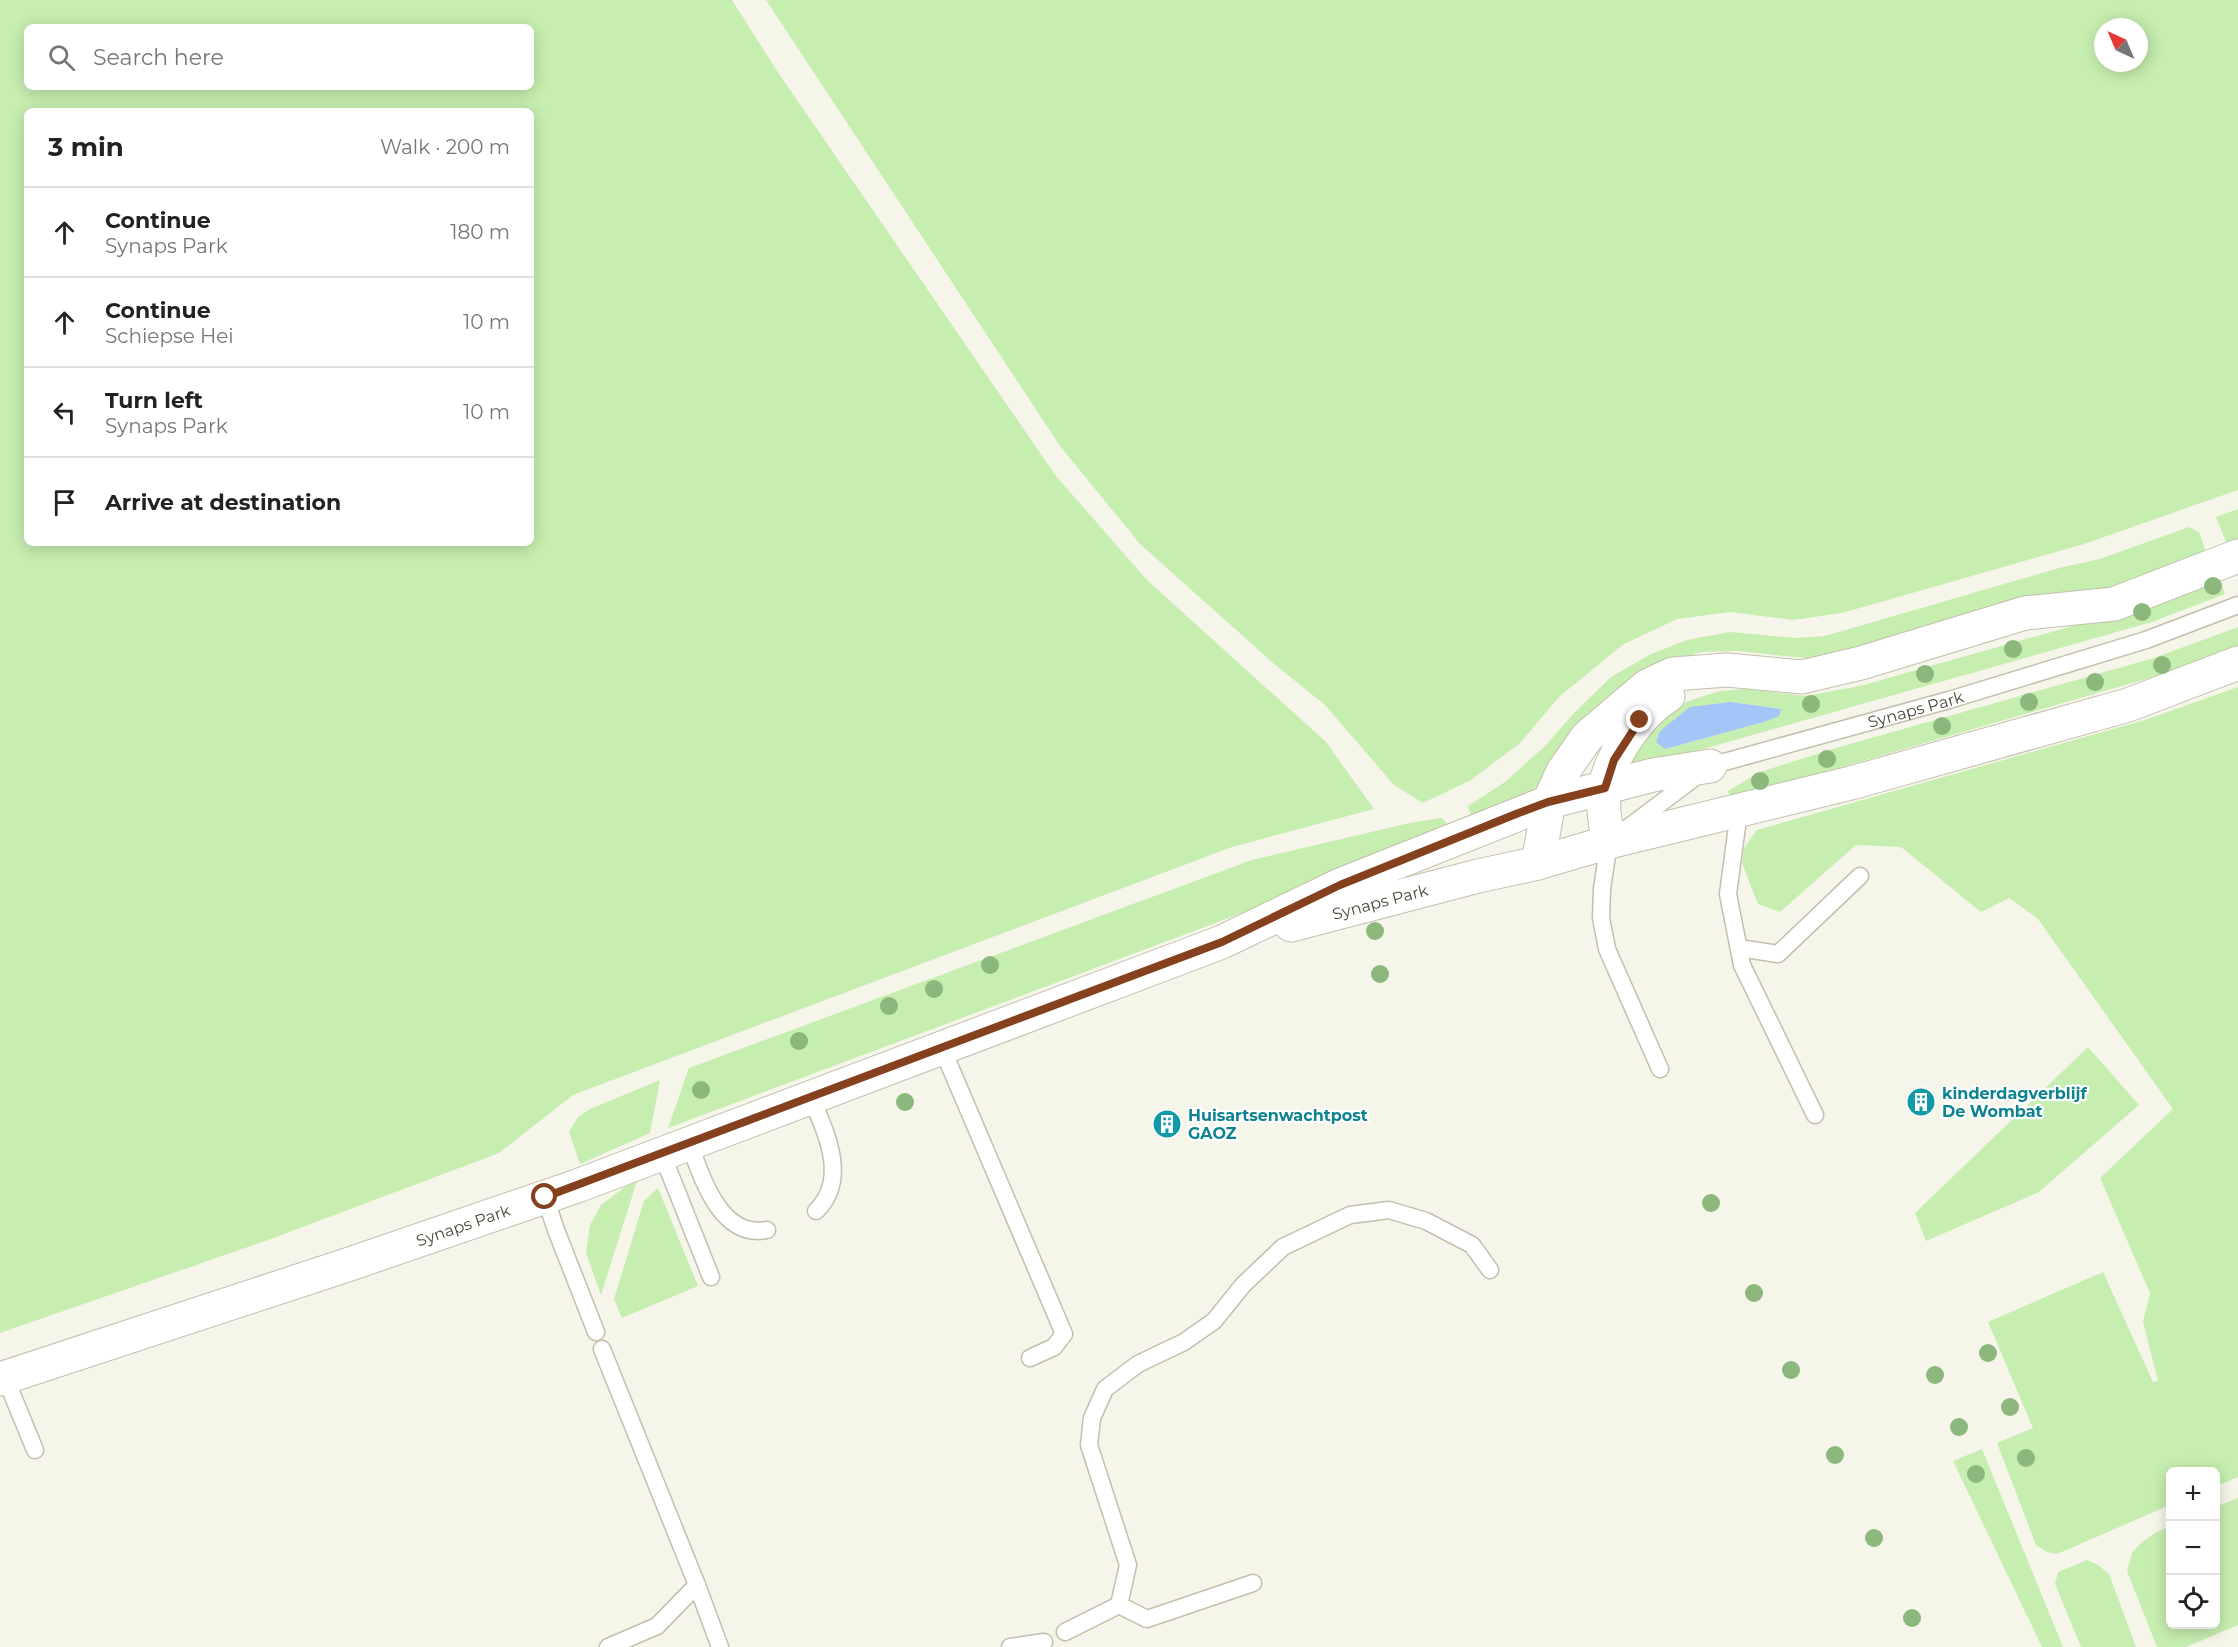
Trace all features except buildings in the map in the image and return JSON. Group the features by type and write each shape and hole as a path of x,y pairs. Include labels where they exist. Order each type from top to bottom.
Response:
{"street":[{"path":"1538,863 1548,802 1562,773 1587,737 1647,686 1673,674 1727,670 1802,677 1861,663 2025,613 2114,604 2238,556"},
{"path":"1697,673 1640,720 1614,760 1605,788 1605,825 1609,842 1851,783 2128,705 2238,663"},
{"name":"Synaps Park","path":"2,1378 350,1264 545,1197 1222,942 1340,885 1548,802 1653,775 1710,766"},
{"name":"Synaps Park","path":"1222,942 1478,876 1538,863 1609,842"}],"lane":[{"name":"Synaps Park","path":"1609,842 1710,766 1960,697 2146,640 2238,605"},
{"path":"1724,814 1728,894 1742,965 1815,1115"},
{"path":"1609,842 1602,889 1601,918 1607,949 1660,1069"},
{"path":"1740,948 1778,954 1860,876"},
{"path":"942,1048 1064,1334 1054,1347 1030,1358"},
{"path":"811,1097 832,1154 832,1184 825,1202 816,1211"},
{"path":"675,1148 703,1179 718,1209 741,1228 757,1232 767,1230"},
{"path":"675,1148 711,1277"},
{"path":"545,1197 596,1332"},
{"path":"1119,1605 1128,1565 1089,1445 1092,1418 1105,1389 1137,1364 1184,1342 1214,1321 1243,1285 1283,1247 1350,1215 1389,1210 1426,1221 1472,1245 1490,1270"},
{"path":"602,1349 698,1585 720,1647"},
{"path":"2,1378 35,1450"},
{"path":"1119,1605 1147,1618 1253,1583"},
{"path":"608,1647 657,1626 698,1585"},
{"path":"1065,1632 1119,1605"},
{"path":"1010,1647 1044,1642"}],"green space":[{"path":"0,0 732,0 777,71 1056,476 1147,580 1326,742 1374,809 1232,847 573,1095 499,1153 268,1240 0,1333"},
{"path":"766,0 2238,0 2238,490 2084,544 1842,613 1793,620 1730,612 1677,619 1624,644 1560,696 1519,744 1471,780 1423,803 1394,785 1325,705 1273,663 1140,544 1060,446"},
{"path":"2238,509 2238,546 2229,549 2216,517"},
{"path":"2189,527 2199,532 2208,558 2116,591 1836,653 1805,658 1738,651 1701,652 1656,667 1545,780 1522,799 1472,820 1468,806 1505,782 1544,747 1575,712 1611,677 1651,654 1687,640 1730,632 1798,638 1825,636 2059,568 2100,559"},
{"path":"2218,577 2225,594 2152,622 1629,770 1633,752 1667,714 1688,701 1720,691 1747,689 1805,696 1860,686 2136,608","holes":["1731,702 1781,709 1778,716 1764,722 1665,749"]},
{"path":"2238,627 2238,649 2195,665 1731,799 1728,791 1760,772 1836,748 2154,658"},
{"path":"2238,687 2238,1477 2220,1484 2220,1467 2166,1467 2166,1507 2057,1554 2047,1552 2036,1545 1997,1443 2033,1428 1988,1322 2103,1272 2153,1382 2158,1381 2143,1322 2150,1293 2100,1178 2173,1109 2038,919 2009,898 1981,912 1901,847 1856,845 1780,912 1758,904 1742,863 1744,848 1757,830 2148,719"},
{"path":"1442,818 1452,829 1277,900 668,1128 689,1068 1252,860 1414,822"},
{"path":"2088,1047 2139,1105 2039,1192 1926,1241 1915,1213"},
{"path":"660,1080 650,1133 580,1164 569,1132 578,1117 590,1109"},
{"path":"637,1181 601,1295 586,1253 590,1225 601,1205 626,1186"},
{"path":"658,1188 698,1286 622,1318 614,1299 644,1201"},
{"path":"1982,1449 2063,1647 2042,1647 1953,1461"},
{"path":"2238,1498 2238,1625 2186,1647 2157,1647 2127,1571 2132,1553 2141,1543 2166,1528 2166,1629 2220,1629 2220,1505"},
{"path":"2087,1560 2109,1574 2136,1647 2081,1647 2055,1584 2058,1572"}],"water":[{"path":"1731,702 1781,709 1779,716 1764,722 1665,749 1656,742 1660,731 1690,707"}],"place":[{"name":"kinderdagverblijf De Wombat","path":"1921,1102"},
{"name":"Huisartsenwachtpost GAOZ","path":"1167,1124"}],"route":[{"path":"545,1197 1222,942 1340,885 1516,814 1548,802 1605,788 1614,760 1640,720"}]}
